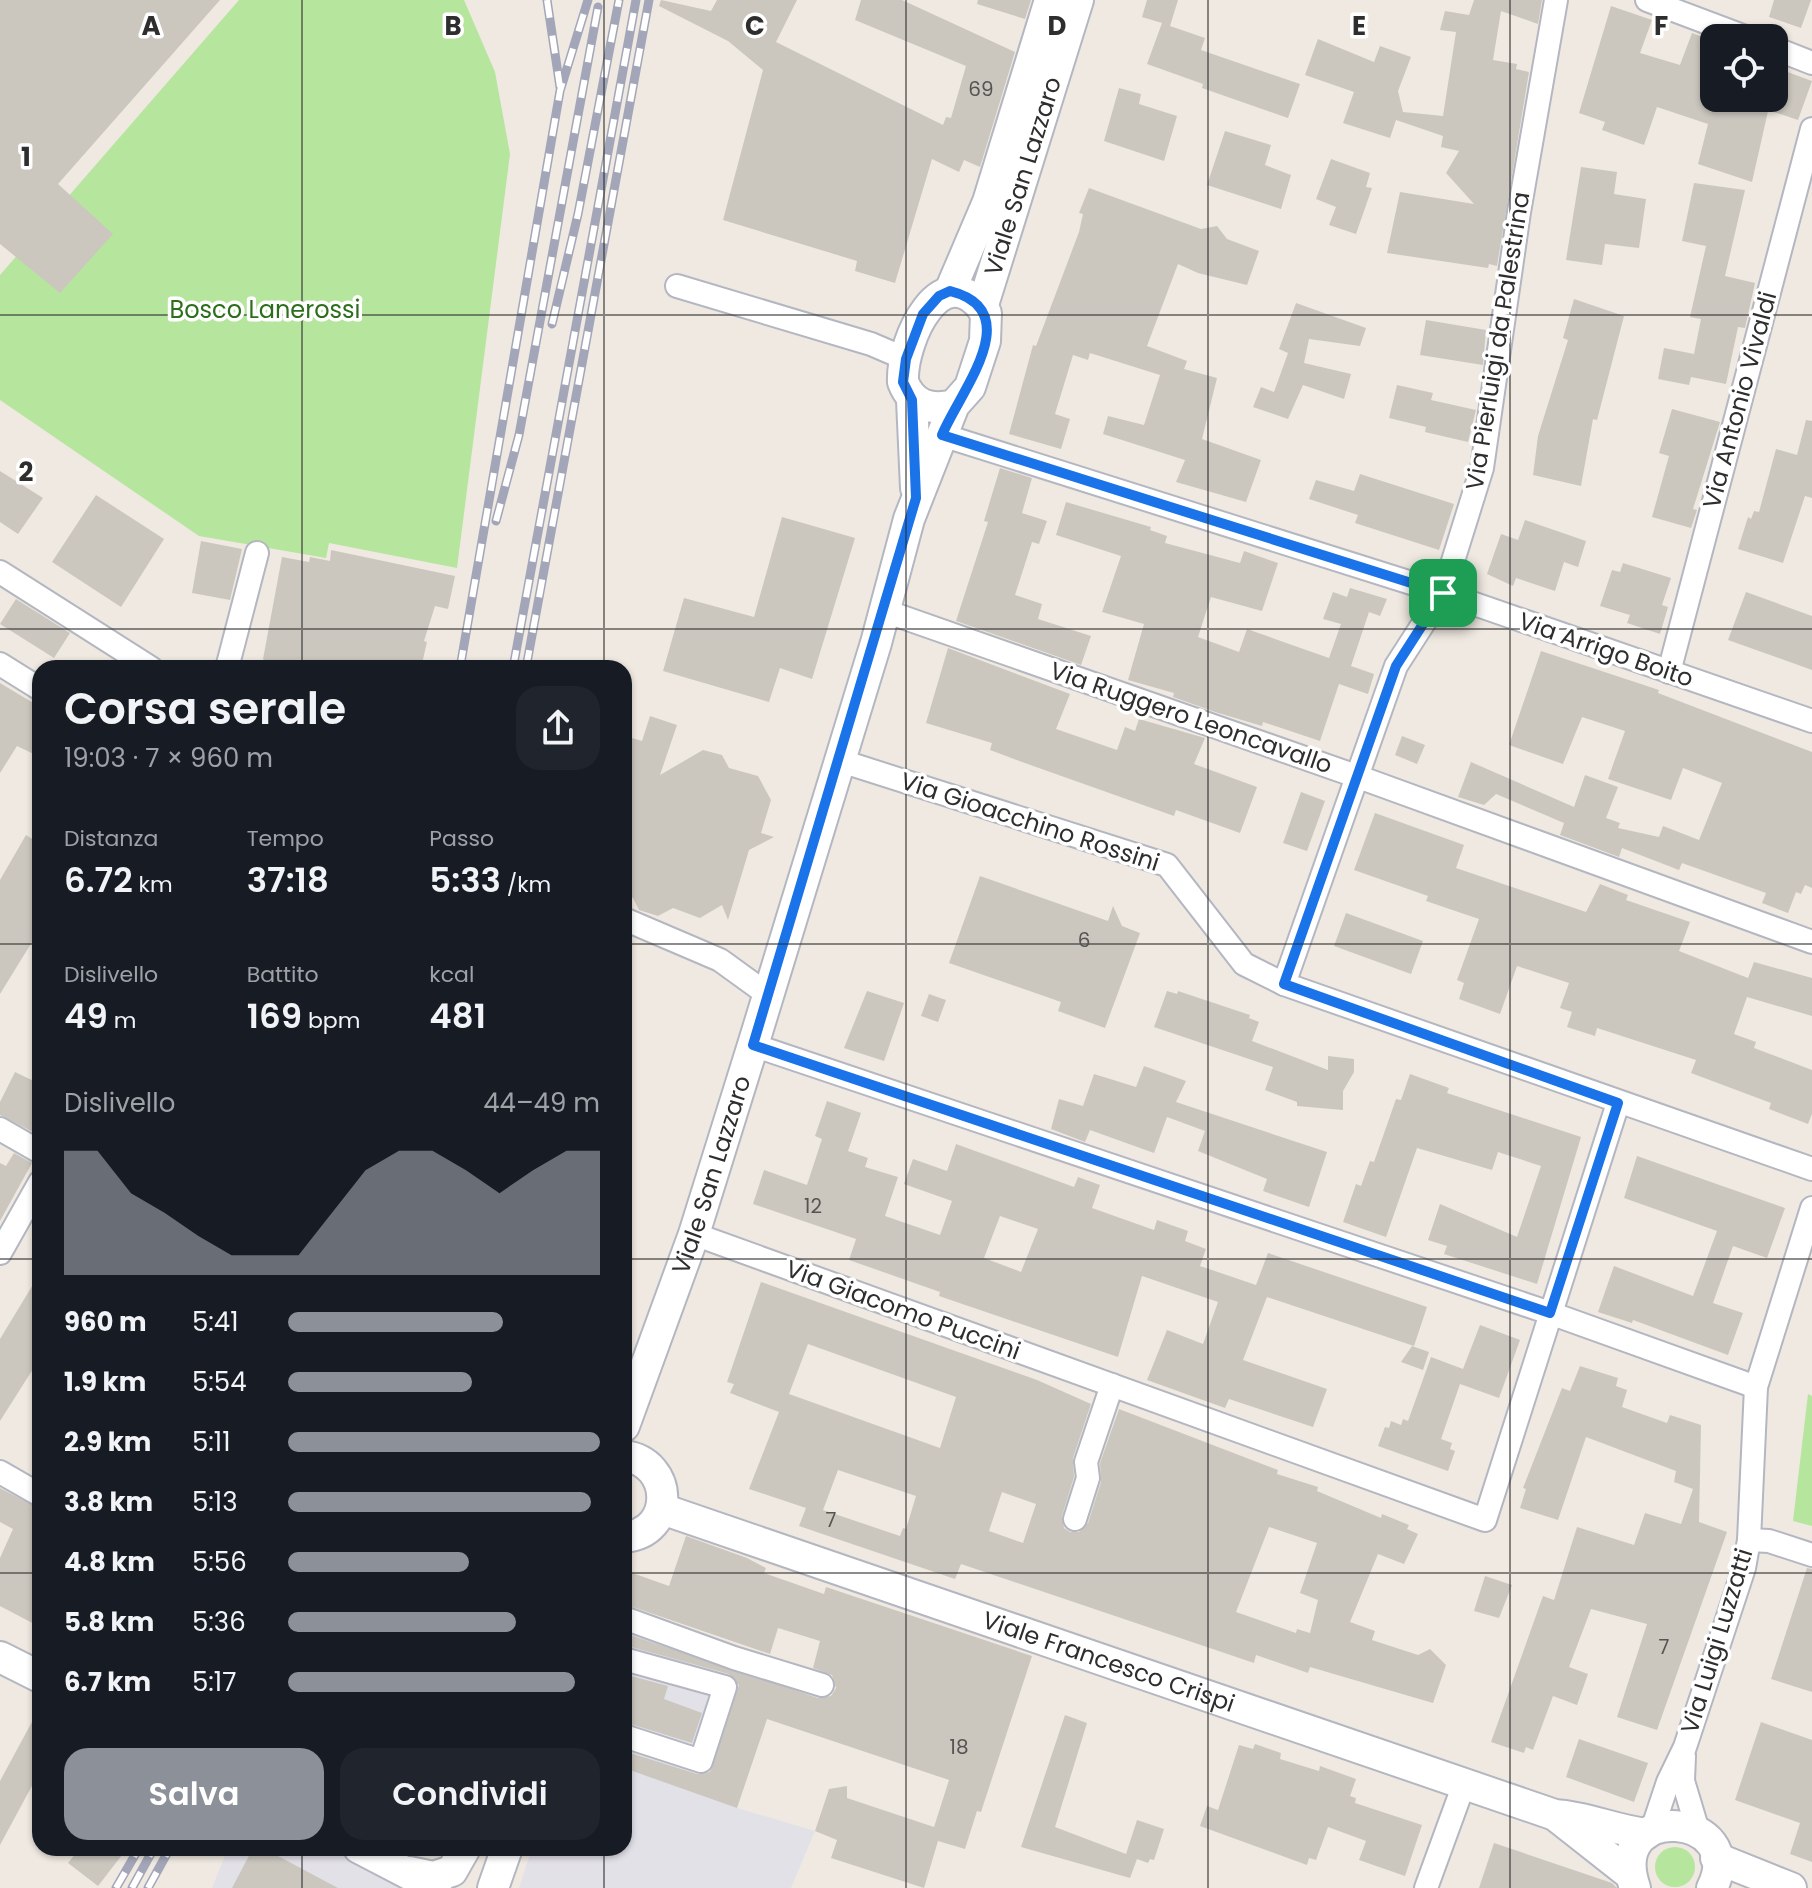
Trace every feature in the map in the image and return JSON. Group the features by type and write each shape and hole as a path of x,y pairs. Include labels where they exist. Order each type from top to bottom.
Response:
{"main road":[{"name":"Viale San Lazzaro","path":"950,291 988,202 1050,0"},
{"name":"Viale San Lazzaro","path":"632,1404 694,1234 885,611 916,498 954,405 970,387 985,341 987,328 982,308 1078,0"},
{"name":"Viale San Lazzaro","path":"916,498 912,400 903,382 909,348 923,314 939,296 950,291 965,295 982,308"},
{"path":"912,400 927,407 954,405"},
{"name":"Viale San Lazzaro","path":"632,1447 650,1354"},
{"path":"632,1458 657,1474 663,1491 662,1509 648,1529 632,1534"},
{"name":"Viale Francesco Crispi","path":"662,1509 1555,1815 1583,1817 1618,1830 1649,1832 1675,1824 1698,1831"},
{"path":"0,1657 32,1673"},
{"name":"Viale Francesco Crispi","path":"1555,1815 1633,1882"},
{"path":"1698,1831 1710,1843 1716,1858 1718,1870 1712,1888"},
{"name":"Viale Francesco Crispi","path":"1633,1882 1633,1852 1649,1832"},
{"path":"389,1866 433,1877 452,1871 460,1856"},
{"path":"468,1888 478,1856"},
{"path":"493,1888 504,1856"},
{"path":"1716,1858 1791,1888"},
{"path":"389,1866 436,1888"}],"street":[{"name":"Via Pierluigi da Palestrina","path":"1284,984 1396,666 1443,593 1482,468 1519,212 1556,0"},
{"path":"1647,0 1711,24"},
{"path":"1788,54 1812,63"},
{"name":"Via Antonio Vivaldi","path":"1669,672 1805,183 1812,129"},
{"path":"677,286 871,344 909,348"},
{"name":"Via Arrigo Boito","path":"942,435 1443,593 1812,721"},
{"path":"229,660 257,553"},
{"path":"0,572 138,660"},
{"name":"Via Ruggero Leoncavallo","path":"885,611 1356,776 1812,942"},
{"path":"0,664 32,684"},
{"name":"Via Gioacchino Rossini","path":"838,760 1167,865 1244,964 1284,984 1812,1169"},
{"path":"632,922 720,960 767,994"},
{"path":"753,1045 1550,1313 1756,1387"},
{"path":"1550,1313 1618,1103"},
{"path":"0,1129 32,1147"},
{"path":"0,1253 32,1196"},
{"name":"Via Luigi Luzzatti","path":"1649,1832 1685,1747 1744,1568 1749,1540 1756,1387 1812,1208"},
{"name":"Via Giacomo Puccini","path":"694,1234 1485,1520 1550,1313"},
{"path":"1075,1519 1088,1478 1086,1462 1112,1385"},
{"path":"0,1472 32,1490"},
{"path":"1749,1540 1769,1541 1812,1555"},
{"path":"632,1621 734,1658 822,1685"},
{"path":"632,1661 725,1687 701,1761 632,1739"},
{"name":"Via Luigi Luzzatti","path":"1685,1747 1683,1781 1698,1831"},
{"path":"1426,1888 1464,1784"}],"shaded area":[{"path":"632,1632 779,1685 737,1808 815,1831 791,1888 519,1888 529,1856 632,1856"},
{"path":"225,1856 346,1856 412,1888 212,1888"}],"green space":[{"name":"Bosco Lanerossi","path":"239,0 464,0 495,72 510,154 457,568 329,543 326,558 199,536 0,400 0,275"},
{"path":"1808,1394 1812,1396 1812,1526 1793,1521"},
{"path":"1675,1847 1689,1853 1695,1867 1689,1881 1675,1887 1661,1881 1655,1867 1661,1853"}],"building":[{"path":"0,0 220,0 58,184 113,234 60,293 0,244"},
{"path":"661,0 711,11 717,0 797,0 776,42 943,125 946,117 951,118 966,66 855,20 861,0 902,0 1015,52 980,167 964,160 959,172 932,159 895,283 855,271 857,261 723,220 763,70 728,41 659,6"},
{"path":"978,0 1031,0 1025,19 977,4"},
{"path":"1147,0 1178,0 1170,26 1205,38 1201,50 1300,84 1288,118 1202,88 1203,84 1147,64 1162,23 1142,17"},
{"path":"1474,0 1542,0 1538,24 1501,11 1493,60 1517,64 1516,69 1529,72 1497,266 1489,264 1488,268 1387,253 1400,192 1474,204 1446,173 1459,151 1441,147 1443,136 1396,120 1390,138 1343,123 1354,92 1305,75 1318,39 1374,62 1380,46 1411,57 1398,91 1403,112 1443,116 1456,32 1440,30 1445,11 1469,15"},
{"path":"1774,0 1811,0 1801,28 1769,17"},
{"path":"1611,6 1652,20 1640,53 1680,65 1692,33 1700,36 1700,112 1768,112 1752,182 1698,164 1708,124 1657,107 1644,145 1602,130 1605,122 1579,113"},
{"path":"1788,72 1812,81 1798,120 1774,112 1788,112"},
{"path":"1119,88 1141,94 1139,104 1177,116 1164,161 1104,141"},
{"path":"1225,131 1271,145 1265,165 1291,175 1281,209 1207,185"},
{"path":"1331,159 1370,173 1366,187 1372,188 1356,234 1329,225 1336,207 1316,199"},
{"path":"1581,167 1617,172 1614,194 1646,199 1639,248 1605,244 1602,265 1566,260"},
{"path":"1694,183 1745,190 1725,276 1755,283 1745,328 1738,327 1726,384 1691,377 1689,385 1658,379 1664,348 1694,354 1701,319 1690,317 1706,246 1682,241"},
{"path":"1089,188 1201,229 1217,226 1227,239 1259,251 1247,285 1198,273 1178,264 1147,346 1187,361 1184,369 1217,378 1202,439 1261,460 1246,502 1176,482 1185,460 1103,434 1108,416 1144,425 1160,375 1090,353 1088,360 1073,355 1055,414 1070,419 1061,449 1009,434 1033,345 1036,346 1079,232 1083,214 1079,213"},
{"path":"1574,299 1624,316 1597,420 1593,419 1581,486 1533,475 1538,436 1568,340 1563,338"},
{"path":"1296,303 1366,328 1360,346 1309,339 1304,363 1351,374 1344,399 1303,385 1288,419 1253,407 1261,387 1274,392 1288,353 1279,349"},
{"path":"1426,320 1486,330 1483,365 1420,355"},
{"path":"1397,385 1433,393 1431,400 1476,410 1468,442 1425,432 1426,427 1389,418"},
{"path":"1672,409 1720,422 1693,509 1697,510 1691,528 1652,517 1669,456 1659,453"},
{"path":"1806,420 1812,421 1812,498 1805,496 1783,563 1738,549 1748,517 1751,519 1754,511 1759,512 1776,449 1797,455"},
{"path":"1000,468 1032,478 1022,513 1047,521 1039,544 1032,542 1015,595 1042,604 1038,619 1091,636 1081,665 956,621 988,522 984,521"},
{"path":"0,471 43,498 18,534 0,522"},
{"path":"1360,474 1454,504 1439,550 1355,523 1358,515 1309,499 1316,480 1354,491"},
{"path":"96,495 164,539 121,607 52,562"},
{"path":"1066,502 1151,527 1150,530 1167,536 1165,543 1240,563 1244,551 1278,563 1262,611 1211,597 1198,637 1239,652 1247,629 1329,658 1341,624 1323,619 1333,592 1347,597 1350,588 1387,599 1380,616 1369,612 1351,666 1374,674 1368,694 1339,684 1320,741 1263,722 1262,726 1215,712 1173,697 1174,693 1128,680 1144,624 1102,612 1121,556 1056,535"},
{"path":"782,517 855,538 812,679 780,668 769,702 663,671 684,598 754,617"},
{"path":"1525,520 1586,541 1578,567 1564,562 1555,591 1516,578 1513,586 1487,574 1501,534 1518,540"},
{"path":"201,541 242,549 230,600 192,593"},
{"path":"331,550 455,576 448,609 435,606 424,641 427,642 423,660 263,659 282,557 309,562 310,557 330,561"},
{"path":"1623,563 1671,578 1662,605 1668,607 1660,634 1627,623 1630,615 1600,606 1612,570 1620,572"},
{"path":"1746,592 1812,616 1812,670 1728,640"},
{"path":"16,599 70,633 54,658 0,624"},
{"path":"948,648 1070,694 1056,729 1117,750 1125,727 1135,731 1139,719 1205,738 1194,764 1257,787 1240,833 1176,810 1174,816 990,750 992,743 926,723"},
{"path":"1541,651 1659,690 1658,693 1812,752 1812,888 1805,885 1801,894 1796,892 1788,913 1762,903 1766,893 1682,863 1679,870 1622,848 1619,857 1560,835 1564,823 1496,794 1484,805 1458,797 1471,762 1574,807 1585,775 1618,787 1606,818 1620,823 1618,828 1659,837 1663,826 1699,840 1722,783 1683,768 1671,800 1608,779 1625,731 1582,717 1563,764 1509,745"},
{"path":"0,683 32,702 32,753 17,746 0,773"},
{"path":"650,716 677,725 660,775 703,750 722,755 729,768 758,776 771,800 761,833 774,837 749,850 728,920 722,905 700,918 673,908 658,916 639,910 632,898 632,738 642,741"},
{"path":"1402,736 1425,745 1417,764 1395,755"},
{"path":"1301,792 1325,801 1307,851 1283,843"},
{"path":"1375,813 1464,845 1456,868 1586,912 1600,884 1628,895 1626,900 1690,922 1679,951 1748,978 1754,962 1812,978 1812,1016 1747,997 1734,1034 1756,1042 1754,1048 1812,1070 1812,1114 1808,1124 1769,1109 1771,1103 1691,1073 1696,1060 1597,1028 1595,1036 1567,1027 1572,1012 1560,1008 1569,983 1517,966 1500,1014 1459,999 1464,983 1457,980 1479,919 1426,901 1428,896 1354,870"},
{"path":"26,835 32,839 32,942 0,994 0,880"},
{"path":"980,876 1108,921 1113,906 1122,926 1140,933 1105,1028 1058,1011 1061,1002 949,963"},
{"path":"1346,913 1423,941 1411,974 1334,946"},
{"path":"867,991 904,1003 884,1061 844,1048"},
{"path":"1167,991 1177,994 1178,991 1250,1015 1249,1018 1259,1022 1252,1041 1328,1070 1328,1056 1354,1059 1354,1072 1343,1091 1343,1110 1297,1106 1297,1102 1265,1090 1273,1067 1154,1027"},
{"path":"929,994 946,1000 938,1022 921,1016"},
{"path":"1144,1066 1186,1081 1176,1102 1327,1152 1309,1207 1263,1191 1267,1179 1198,1151 1205,1131 1167,1117 1154,1153 1090,1130 1085,1142 1051,1129 1059,1099 1083,1106 1094,1074 1136,1087"},
{"path":"15,1072 32,1080 32,1131 0,1115 0,1102"},
{"path":"1410,1074 1449,1088 1447,1093 1581,1137 1537,1284 1444,1254 1447,1246 1428,1240 1440,1204 1517,1237 1541,1166 1498,1152 1492,1170 1417,1148 1386,1237 1343,1222 1356,1184 1361,1186 1370,1161 1374,1162 1396,1099 1401,1100"},
{"path":"827,1101 861,1113 848,1151 868,1158 865,1167 898,1177 885,1216 940,1235 952,1201 904,1184 913,1159 947,1171 956,1144 1074,1187 1078,1177 1100,1185 1092,1208 1154,1230 1157,1220 1188,1231 1185,1241 1206,1249 1200,1266 1256,1285 1268,1253 1427,1307 1414,1346 1267,1297 1243,1360 1327,1389 1313,1427 1229,1399 1225,1408 1147,1380 1167,1330 1203,1344 1218,1302 1142,1276 1118,1357 939,1296 940,1292 849,1260 856,1239 753,1204 764,1170 807,1185 822,1139 815,1136","holes":["1000,1216 1038,1229 1021,1272 984,1258"]},
{"path":"14,1153 32,1163 0,1221 0,1163 6,1166"},
{"path":"1637,1156 1785,1208 1767,1258 1733,1246 1713,1303 1743,1313 1728,1355 1633,1320 1632,1323 1598,1312 1614,1266 1693,1296 1717,1231 1624,1198"},
{"path":"761,1282 1037,1380 1091,1404 1073,1458 1074,1477 1062,1516 1064,1528 1070,1532 1079,1532 1088,1523 1101,1482 1100,1463 1119,1409 1278,1470 1277,1474 1318,1487 1317,1491 1381,1518 1382,1514 1409,1525 1407,1529 1418,1534 1404,1564 1378,1554 1350,1622 1375,1631 1372,1640 1418,1655 1430,1649 1446,1665 1433,1703 1310,1667 1308,1673 1256,1655 1254,1663 961,1564 955,1579 799,1526 806,1508 749,1489 779,1412 730,1393 734,1384 727,1382","holes":["808,1344 956,1397 940,1448 789,1394","838,1470 916,1496 906,1529 903,1528 900,1536 823,1510","1002,1492 1036,1504 1023,1543 989,1531","1269,1527 1317,1543 1300,1593 1318,1600 1310,1633 1297,1629 1296,1633 1236,1612"]},
{"path":"32,1286 32,1371 0,1421 0,1339"},
{"path":"1480,1325 1520,1340 1499,1398 1460,1384 1441,1439 1452,1443 1450,1449 1455,1451 1448,1471 1378,1446 1385,1427 1389,1428 1391,1421 1401,1425 1403,1419 1408,1421 1431,1357 1463,1369"},
{"path":"1412,1346 1429,1352 1423,1370 1401,1362"},
{"path":"1580,1366 1618,1378 1616,1386 1627,1390 1622,1407 1667,1423 1670,1415 1701,1425 1699,1522 1727,1532 1657,1730 1617,1717 1647,1624 1591,1609 1569,1667 1588,1674 1577,1705 1553,1696 1533,1750 1526,1747 1524,1753 1491,1742 1543,1596 1554,1600 1577,1527 1634,1545 1645,1513 1681,1524 1693,1489 1674,1482 1676,1471 1586,1437 1558,1520 1520,1508 1526,1489 1523,1488 1562,1388 1570,1391"},
{"path":"0,1488 32,1505 32,1623 0,1606 0,1558 13,1529 0,1522"},
{"path":"686,1536 747,1558 766,1568 764,1573 824,1594 826,1587 1032,1656 981,1812 977,1811 965,1849 938,1841 924,1888 831,1858 837,1840 815,1831 829,1789 847,1786 847,1798 934,1827 949,1780 767,1719 737,1808 632,1771 632,1754 697,1774 710,1772 739,1685 729,1674 632,1647 632,1636 818,1698 831,1696 836,1688 832,1675 813,1668 820,1641 778,1628 770,1654 632,1607 632,1573 669,1586"},
{"path":"1807,1568 1812,1569 1812,1692 1771,1679"},
{"path":"1485,1576 1512,1585 1499,1618 1474,1611"},
{"path":"632,1676 668,1686 664,1699 702,1713 692,1743 632,1724"},
{"path":"1065,1715 1087,1723 1055,1827 1126,1854 1137,1820 1164,1829 1154,1860 1150,1859 1148,1863 1137,1859 1130,1878 1021,1847"},
{"path":"32,1722 32,1786 0,1845 0,1781"},
{"path":"1761,1722 1812,1740 1812,1862 1790,1854 1800,1823 1735,1800"},
{"path":"1579,1739 1648,1763 1634,1802 1566,1777"},
{"path":"1255,1744 1281,1753 1280,1759 1319,1771 1320,1766 1356,1779 1350,1796 1356,1798 1355,1803 1422,1825 1405,1876 1359,1860 1366,1841 1328,1827 1316,1860 1309,1858 1307,1865 1200,1826 1207,1806 1218,1810 1239,1745 1253,1749"},
{"path":"1494,1843 1612,1883 1617,1888 1479,1888"},
{"path":"74,1856 121,1856 98,1886 68,1863"},
{"path":"249,1856 278,1856 338,1888 232,1888"}],"railway":[{"path":"547,0 560,87"},
{"path":"461,660 560,91 588,0"},
{"path":"552,324 578,214 619,0"},
{"path":"514,660 636,0"},
{"path":"527,660 649,0"},
{"path":"496,521 519,435 598,7"},
{"path":"116,1888 134,1856"},
{"path":"132,1888 150,1856"},
{"path":"148,1888 166,1856"}],"route":[{"path":"950,291 978,303 986,313 987,328 970,387 954,405 942,435 1443,593 1396,666 1284,984 1618,1103 1550,1313 753,1045 876,643 916,498 912,400 902,374 912,338 923,314 939,296 950,291"}]}
